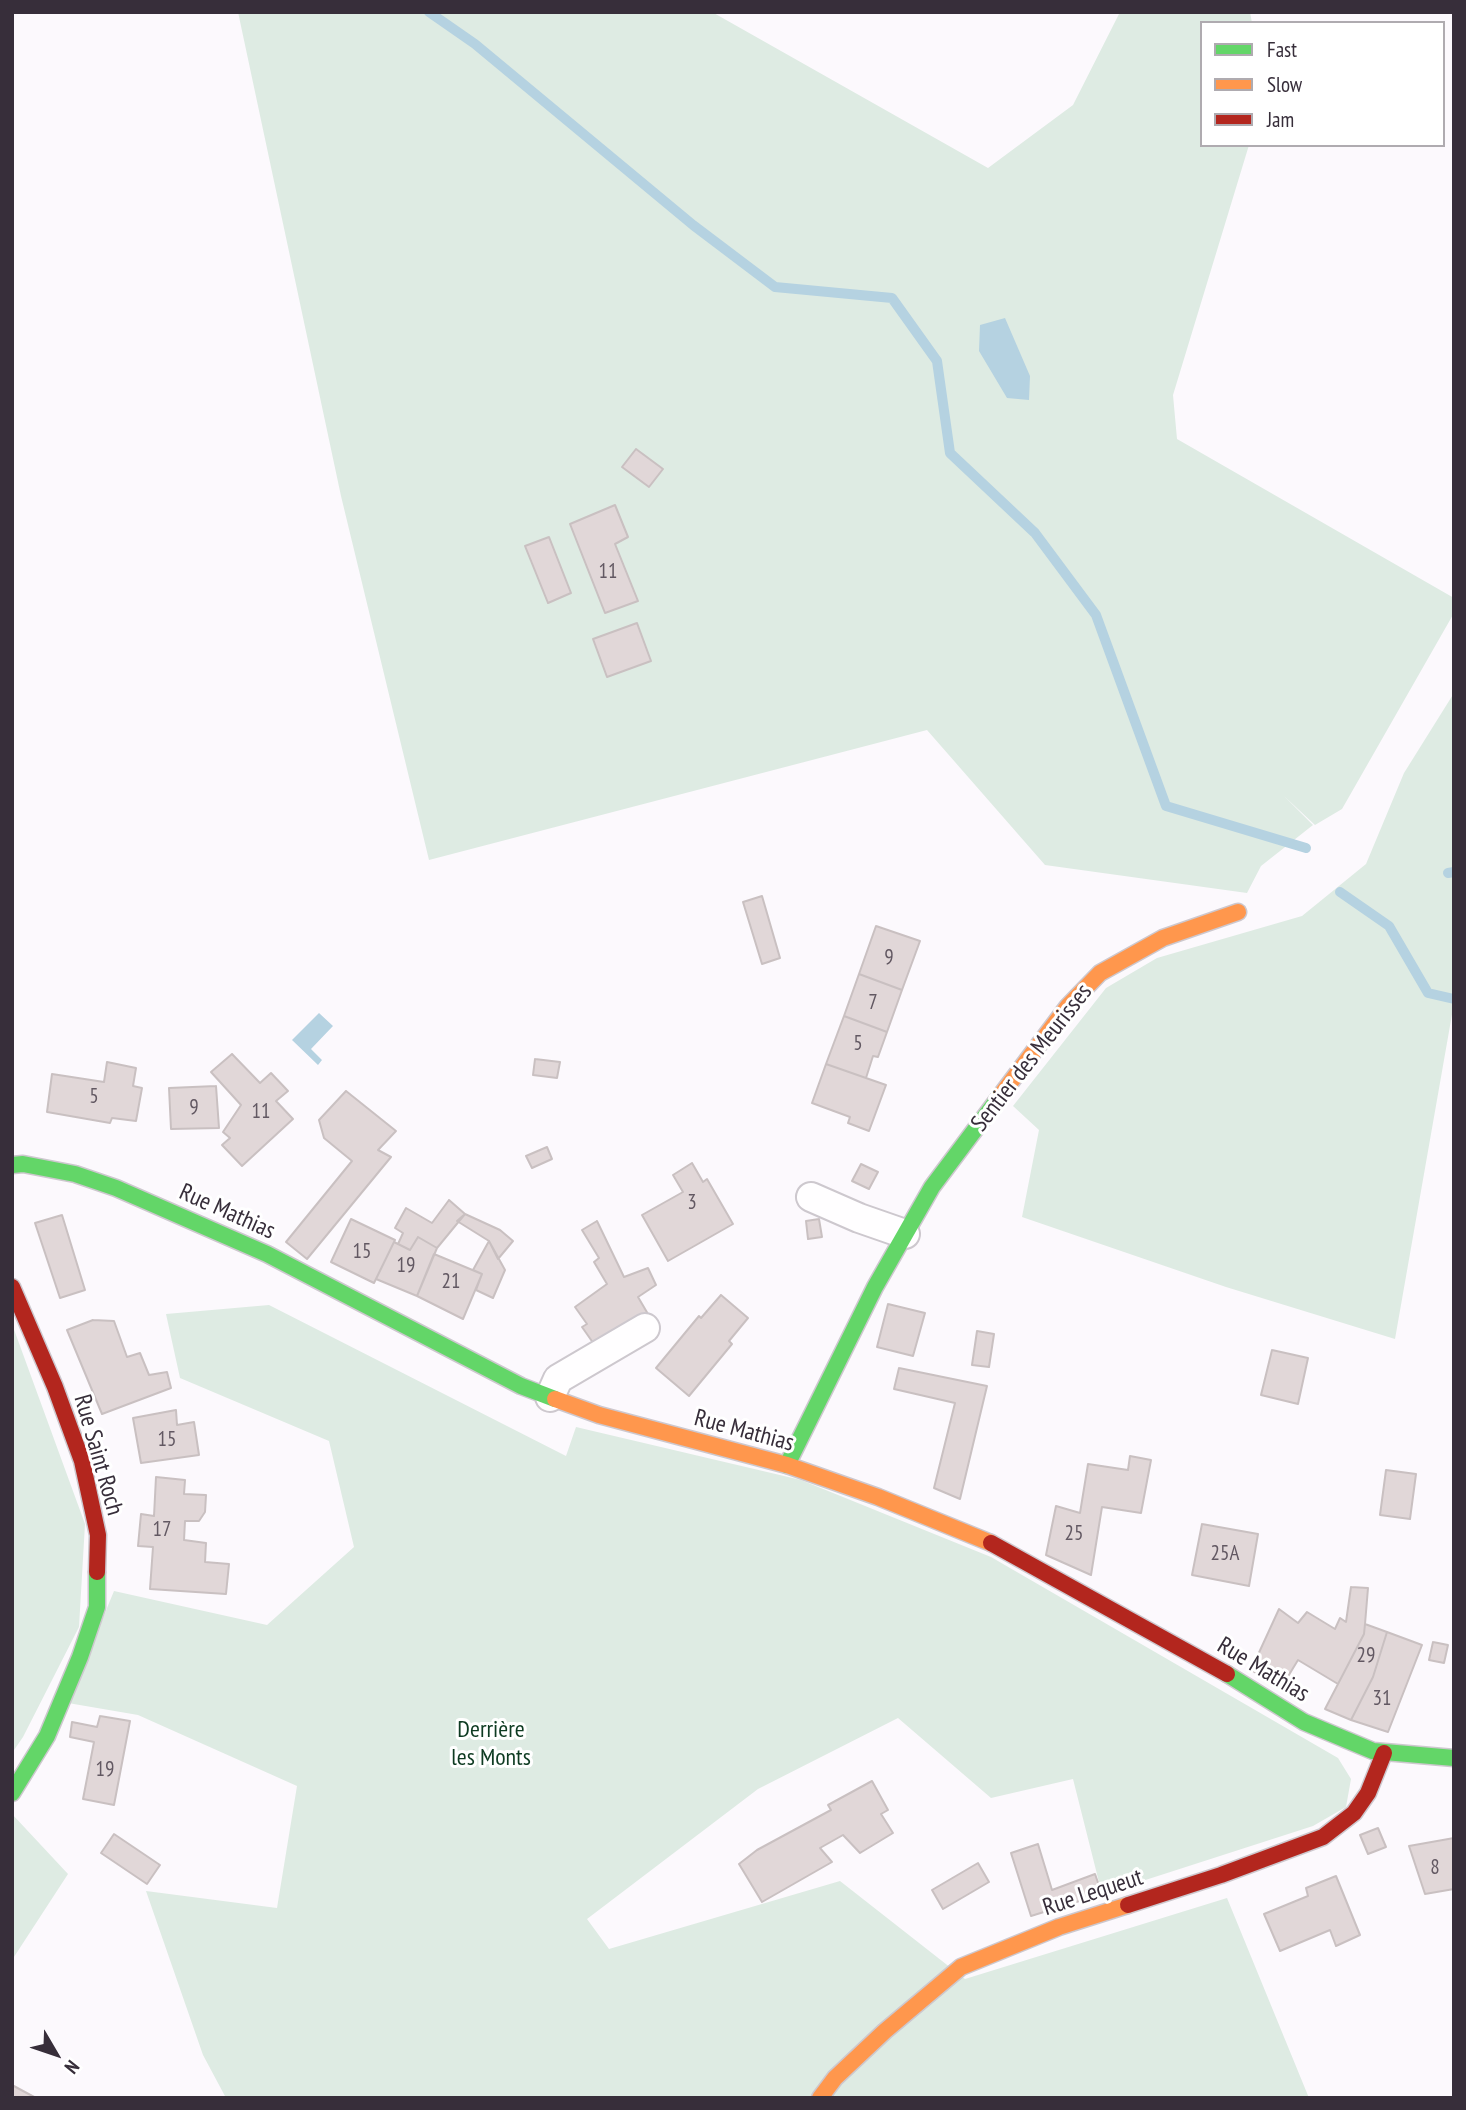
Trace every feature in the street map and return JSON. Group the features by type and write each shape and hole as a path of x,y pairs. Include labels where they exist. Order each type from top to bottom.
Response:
{"street":[{"name":"Sentier des Meurisses","path":"787,1465 876,1286 932,1187 1068,1006 1100,973 1163,938 1238,912"},
{"name":"Rue Mathias","path":"12,1165 23,1164 75,1174 129,1193 267,1254 521,1386 599,1415 787,1465 878,1497 988,1541 1199,1657 1304,1722 1384,1753 1454,1758"},
{"path":"811,1197 905,1234"},
{"name":"Rue Saint Roch","path":"12,1287 55,1387 82,1461 98,1535 97,1607 47,1736 12,1793"},
{"path":"550,1397 558,1379 645,1328"},
{"name":"Rue Lequeut","path":"820,2098 835,2078 885,2031 961,1967 1059,1927 1220,1875 1323,1836 1354,1813 1368,1793 1384,1753"}],"green space":[{"path":"238,12 712,12 988,168 1073,105 1120,12 1250,12 1252,21 1200,21 1200,147 1248,147 1173,395 1177,439 1454,598 1454,613 1342,809 1315,825 1284,796 1313,825 1261,866 1247,893 1045,865 927,730 429,860 341,496"},
{"path":"1454,693 1454,1003 1395,1339 1226,1287 1022,1217 1039,1130 1013,1106 1106,988 1157,958 1302,916 1366,864 1404,773"},
{"name":"Derrière les Monts","path":"269,1305 566,1456 576,1427 801,1480 991,1557 1338,1758 1351,1779 1346,1807 1313,1826 1102,1894 1073,1779 991,1798 898,1718 758,1789 587,1919 609,1949 840,1881 965,1979 1227,1898 1309,2098 226,2098 203,2055 146,1891 277,1908 297,1786 138,1715 68,1703 114,1591 267,1625 354,1547 329,1441 180,1378 166,1314"},
{"path":"12,1324 85,1524 79,1627 23,1737 12,1753"},
{"path":"12,1814 68,1874 12,1960"}],"water":[{"path":"1005,318 1030,376 1029,400 1007,398 979,351 980,325"},
{"path":"319,1013 333,1026 311,1049 322,1060 318,1065 292,1040"}],"building":[{"path":"636,449 663,469 649,487 622,467"},
{"path":"615,505 628,537 615,544 638,601 605,613 570,524"},
{"path":"549,537 571,593 548,603 525,546"},
{"path":"637,623 651,661 607,677 593,639"},
{"path":"762,896 780,958 762,964 743,902"},
{"path":"876,926 920,941 902,990 859,974"},
{"path":"859,974 902,990 887,1032 844,1016"},
{"path":"844,1016 887,1032 878,1057 873,1056 866,1078 826,1064"},
{"path":"232,1054 260,1083 271,1073 288,1091 276,1101 293,1119 242,1166 222,1145 230,1138 223,1132 241,1105 211,1072"},
{"path":"535,1059 560,1062 557,1078 533,1075"},
{"path":"107,1062 136,1068 133,1086 142,1088 136,1121 112,1118 110,1123 47,1112 52,1074 104,1082"},
{"path":"826,1064 886,1085 869,1131 848,1123 850,1117 812,1103"},
{"path":"216,1086 219,1128 171,1129 169,1088"},
{"path":"346,1091 396,1131 378,1150 391,1157 307,1259 286,1242 352,1161 324,1138 319,1120"},
{"path":"547,1147 552,1159 532,1168 526,1156"},
{"path":"692,1163 703,1182 707,1179 733,1224 668,1261 642,1215 683,1192 673,1175"},
{"path":"861,1164 878,1172 869,1189 852,1181"},
{"path":"449,1200 465,1214 437,1248 418,1237 410,1250 398,1244 403,1233 395,1228 406,1208 432,1223"},
{"path":"465,1214 500,1230 513,1241 498,1259 489,1241 457,1221"},
{"path":"62,1215 85,1290 60,1298 35,1223"},
{"path":"351,1219 395,1240 374,1283 331,1262"},
{"path":"819,1219 822,1237 808,1239 806,1221"},
{"path":"597,1221 624,1277 648,1268 656,1285 638,1297 648,1314 596,1347 582,1327 587,1324 575,1307 607,1284 594,1262 599,1258 582,1230"},
{"path":"418,1237 437,1248 417,1296 376,1279 394,1242 410,1250"},
{"path":"489,1241 505,1270 493,1298 476,1290 482,1274 473,1270"},
{"path":"434,1254 482,1274 463,1319 417,1296"},
{"path":"721,1295 748,1318 729,1341 732,1344 689,1396 656,1368 699,1316 701,1318"},
{"path":"888,1304 925,1313 913,1356 877,1347"},
{"path":"93,1320 114,1321 127,1357 140,1353 149,1375 167,1372 171,1388 102,1414 67,1330"},
{"path":"977,1331 994,1334 989,1367 972,1365"},
{"path":"1272,1350 1308,1358 1298,1404 1261,1395"},
{"path":"899,1368 987,1386 960,1499 934,1488 955,1403 894,1389"},
{"path":"176,1410 177,1425 194,1422 199,1455 141,1463 133,1418"},
{"path":"1130,1456 1151,1460 1141,1513 1102,1507 1091,1575 1046,1555 1056,1506 1080,1513 1088,1464 1128,1470"},
{"path":"1386,1470 1416,1474 1410,1519 1380,1515"},
{"path":"156,1477 185,1480 184,1494 206,1495 205,1512 199,1521 185,1521 184,1540 206,1543 205,1562 229,1564 226,1594 150,1589 153,1547 138,1546 141,1514 154,1516"},
{"path":"1202,1524 1258,1534 1249,1586 1192,1575"},
{"path":"1351,1587 1368,1588 1364,1634 1338,1684 1298,1660 1281,1688 1251,1670 1279,1609 1298,1623 1307,1612 1335,1629 1340,1618 1346,1622"},
{"path":"1365,1624 1387,1632 1373,1677 1351,1720 1325,1709 1364,1634"},
{"path":"1387,1632 1422,1645 1388,1732 1351,1720 1373,1677"},
{"path":"1433,1642 1448,1645 1444,1663 1429,1660"},
{"path":"100,1716 130,1721 114,1805 83,1799 94,1742 70,1737 72,1722 97,1727"},
{"path":"872,1781 888,1810 881,1814 893,1833 860,1853 843,1835 820,1848 832,1862 762,1902 739,1864 757,1850 831,1810 828,1805"},
{"path":"1378,1828 1386,1847 1368,1854 1360,1835"},
{"path":"114,1834 160,1865 147,1884 101,1853"},
{"path":"1454,1838 1454,1889 1425,1894 1409,1846"},
{"path":"1038,1844 1052,1890 1095,1874 1102,1894 1031,1916 1011,1853"},
{"path":"978,1863 989,1882 943,1909 932,1890"},
{"path":"1336,1876 1360,1935 1336,1946 1330,1930 1280,1951 1264,1914 1308,1896 1306,1888"},
{"path":"12,2085 36,2098 12,2098"}],"waterway":[{"path":"429,12 475,44 693,225 775,287 892,298 937,361 950,453 1035,533 1096,615 1166,806 1306,848"},
{"path":"1448,873 1454,872"},
{"path":"1340,892 1389,926 1428,993 1454,999"}],"traffic: fast":[{"path":"787,1465 875,1287 932,1187 1001,1095"},
{"path":"12,1165 23,1164 75,1174 116,1188 267,1254 521,1386 555,1399"},
{"path":"12,1793 47,1736 80,1657 97,1607 97,1572"},
{"path":"1227,1674 1304,1722 1373,1751 1454,1758"}],"traffic: slow":[{"path":"1001,1095 1068,1006 1100,973 1163,938 1238,912"},
{"path":"555,1399 599,1415 787,1465 878,1497 991,1543"},
{"path":"820,2098 835,2078 885,2031 961,1967 1059,1927 1128,1905"}],"traffic: jam":[{"path":"12,1287 55,1387 82,1461 98,1535 97,1572"},
{"path":"991,1543 1227,1674"},
{"path":"1128,1905 1221,1875 1323,1837 1354,1813 1368,1793 1384,1753"}]}
